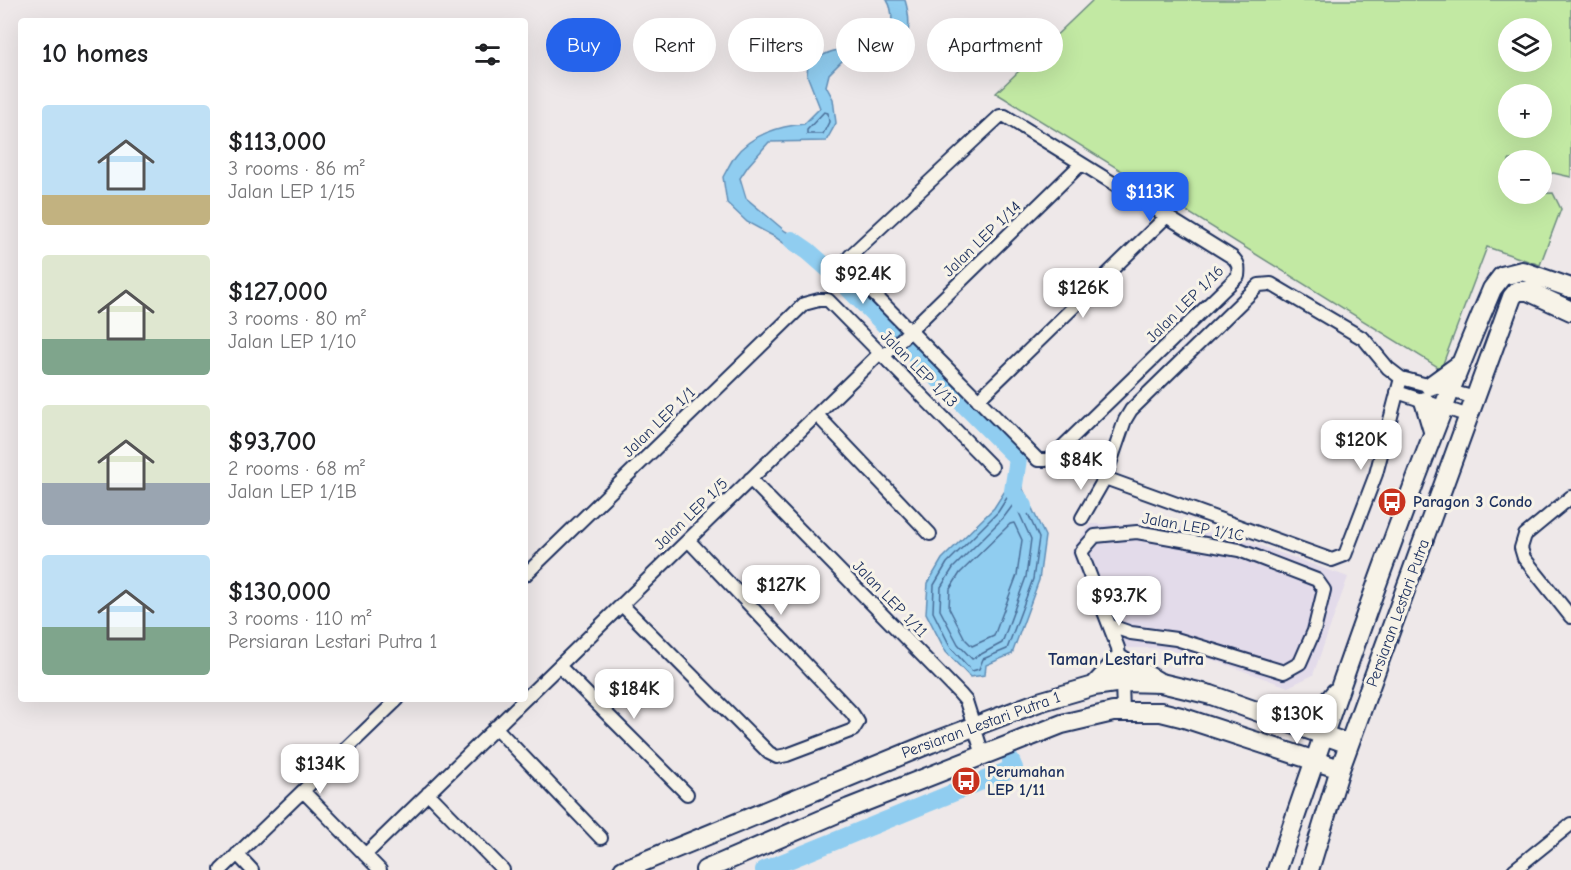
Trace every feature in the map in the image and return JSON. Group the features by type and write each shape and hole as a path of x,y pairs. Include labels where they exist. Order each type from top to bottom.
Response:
{"street":[{"name":"Jalan LEP 1/16","path":"1000,116 1005,116 1081,164 1232,257 1237,261 1238,276 1051,458 1038,460 907,334 848,268 847,262 850,256 1000,116"},
{"name":"Jalan LEP 1/14","path":"885,353 1081,164"},
{"path":"978,400 1167,216"},
{"path":"1571,288 1522,271 1508,273 1517,291 1528,291 1571,311"},
{"name":"Persiaran Lestari Putra","path":"1277,870 1445,399 1492,289 1498,279 1508,273"},
{"path":"1082,518 1105,478 1125,420 1131,410 1259,285 1271,284 1364,339 1388,368 1401,378 1427,394 1445,399 1469,416"},
{"name":"Persiaran Lestari Putra","path":"1309,870 1340,769 1512,297 1517,291"},
{"name":"Jalan LEP 1/13","path":"819,300 828,300 885,353 992,467"},
{"name":"Jalan LEP 1/1","path":"528,572 804,304 819,300"},
{"path":"1506,317 1526,303 1552,302"},
{"name":"Jalan LEP 1/5","path":"528,696 817,414 885,353"},
{"path":"1427,394 1459,365"},
{"path":"1105,478 1332,560 1345,555 1376,474 1401,378"},
{"path":"1396,392 1427,394 1445,399 1476,398"},
{"path":"1427,394 1434,431"},
{"path":"817,414 930,534"},
{"name":"Jalan LEP 1/11","path":"750,479 966,701 983,755"},
{"path":"1569,610 1524,558 1521,548 1525,534 1571,497"},
{"name":"Jalan LEP 1/1C","path":"1111,626 1081,552 1095,536 1137,532 1239,550 1317,580 1324,590 1314,631 1300,663 1284,672 1176,639 1140,635"},
{"path":"622,604 769,753 777,757 787,755 853,730 858,722 852,713 688,540"},
{"path":"1111,626 1140,635"},
{"path":"1111,626 1118,653 1123,712"},
{"path":"1094,686 1130,638 1140,635"},
{"path":"1118,653 1140,673 1161,683"},
{"path":"559,666 687,794"},
{"name":"Persiaran Lestari Putra 1","path":"623,870 834,782 1039,702 1094,686 1122,682 1161,683 1211,695 1349,744"},
{"path":"1283,721 1308,717 1318,712 1342,684"},
{"path":"221,870 395,702"},
{"name":"Jalan LEP 1/5","path":"365,855 522,702"},
{"name":"Persiaran Lestari Putra 1","path":"705,870 849,808 1062,724 1113,712 1161,712 1181,717 1340,769"},
{"path":"495,728 601,838"},
{"path":"1275,748 1291,758 1296,767 1300,777 1300,804"},
{"path":"653,870 778,819 834,782"},
{"path":"303,791 380,870"},
{"path":"428,793 503,870"},
{"path":"1514,870 1571,824"},
{"path":"237,854 252,870"}],"shaded area":[{"path":"1090,524 1170,525 1241,539 1348,577 1313,675 1288,687 1208,658 1157,648 1110,648 1071,552"}],"green space":[{"path":"1093,0 1571,0 1571,177 1552,173 1552,150 1498,150 1498,204 1552,204 1553,193 1561,209 1540,265 1487,247 1441,369 996,93 1018,72 1063,72 1063,29"}],"water":[{"path":"887,0 905,0 909,18 892,18"},
{"path":"835,51 836,67 829,74 826,86 833,99 836,123 826,141 769,142 740,178 746,198 785,231 816,249 807,260 775,237 747,222 727,203 723,177 735,156 749,142 776,129 804,124 820,108 807,72 824,72 824,55"},
{"path":"1008,486 1022,487 1045,536 1039,580 1012,654 986,665 985,675 970,677 946,652 926,613 928,583 942,559 994,508"}],"waterway":[{"path":"792,240 833,273 1018,459 1013,491 1024,506"},
{"path":"764,870 1014,768 1011,761"}],"place":[{"name":"Paragon 3 Condo","path":"1392,502"},
{"name":"Perumahan LEP 1/11","path":"966,781"}],"district":[{"name":"Taman Lestari Putra","path":"1126,659"}]}
